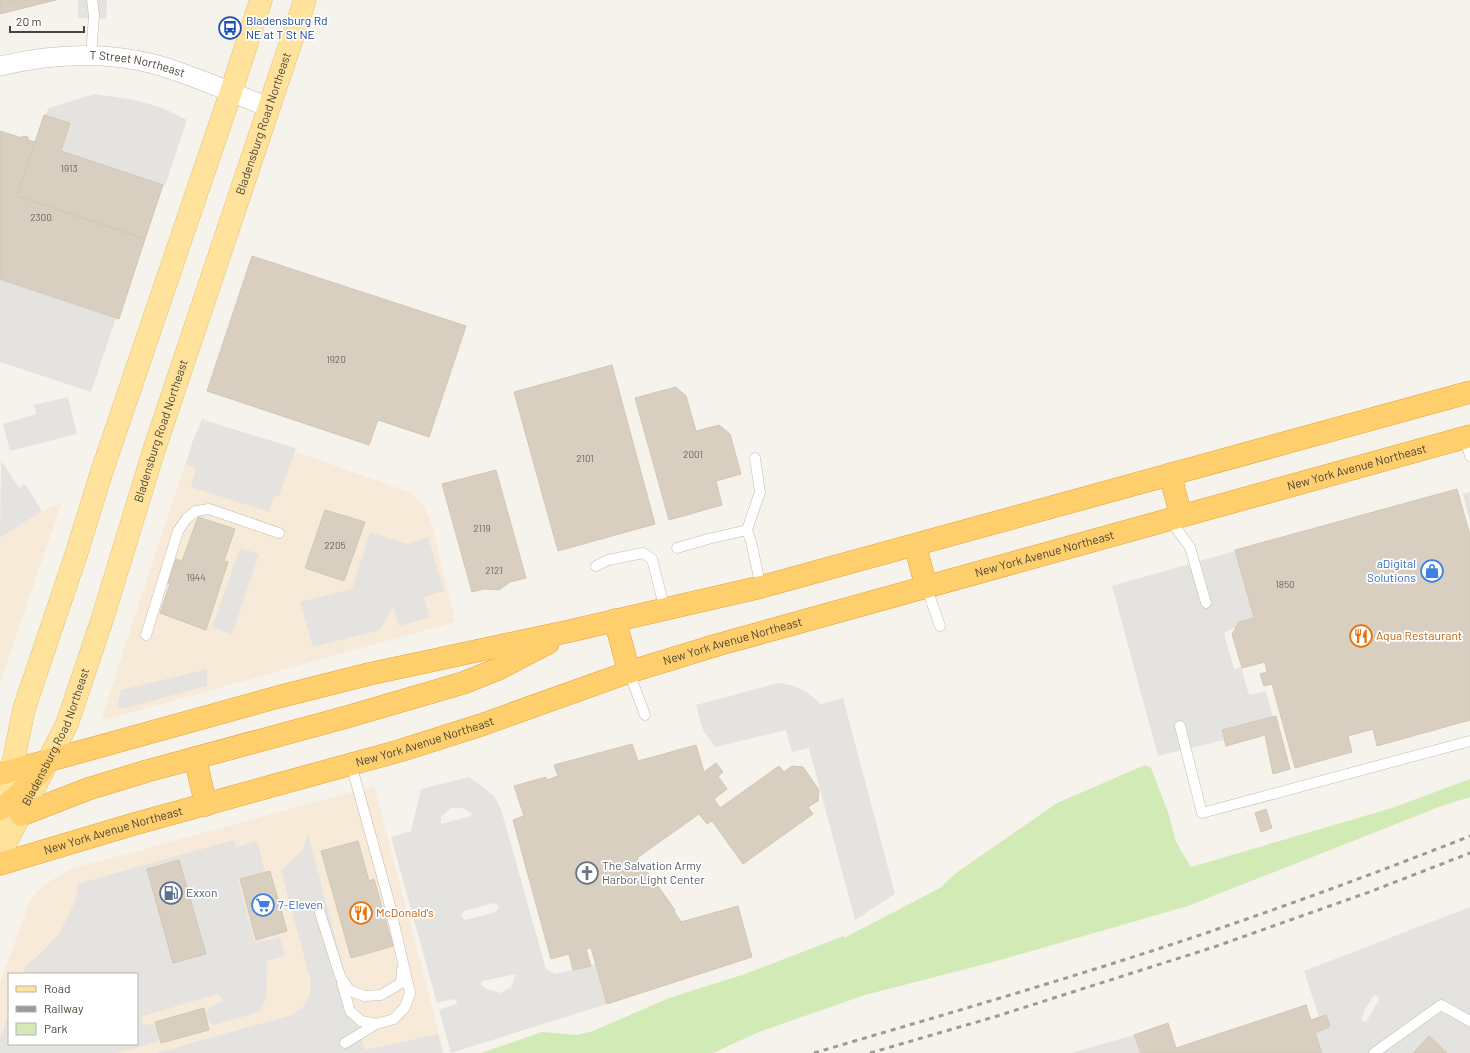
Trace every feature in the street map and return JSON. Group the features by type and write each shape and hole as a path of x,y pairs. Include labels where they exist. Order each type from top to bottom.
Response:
{"highway":[{"path":"6,773 278,697 369,674 665,610 761,587 1470,392"},
{"name":"New York Avenue Northeast","path":"0,864 206,804 399,751 482,725 629,672 732,641 1175,518 1468,443"},
{"path":"1170,474 1175,518"},
{"path":"914,545 926,586"},
{"path":"615,620 629,672"},
{"path":"8,810 44,805 88,789 463,683 498,669 570,631"},
{"path":"195,758 206,804"}],"main road":[{"name":"Bladensburg Road Northeast","path":"0,854 8,810 6,773 26,702 77,552 101,474 261,0"},
{"name":"Bladensburg Road Northeast","path":"0,830 8,810 49,760 67,724 102,620 154,450 305,0"}],"street":[{"name":"T Street Northeast","path":"0,66 30,60 91,56 127,59 153,64 199,78 268,107"}],"lane":[{"path":"91,56 94,15 92,0"},
{"path":"755,458 760,492 747,530 761,587"},
{"path":"146,634 178,531 187,518 196,511 209,509 279,533"},
{"path":"1175,518 1190,547 1206,602"},
{"path":"677,548 747,530"},
{"path":"596,566 608,560 643,553 652,559 665,610"},
{"path":"926,586 940,626"},
{"path":"629,672 645,715"},
{"path":"1180,726 1202,813 1470,741"},
{"path":"345,1043 376,1024 394,1019 405,1007 410,993 388,898 351,764"},
{"path":"320,913 350,1011 361,1021 376,1024"},
{"path":"340,976 349,990 364,996 381,995 401,983 402,960"},
{"path":"1374,1053 1441,1006 1470,1021"}],"shaded area":[{"path":"78,0 107,0 106,19 78,18"},
{"path":"94,94 135,100 163,108 187,120 165,186 61,151 70,123 45,115 49,108"},
{"path":"0,279 116,318 91,392 0,362"},
{"path":"68,397 77,434 10,451 3,424 36,414 34,405"},
{"path":"202,418 411,493 422,503 432,525 455,622 104,720 102,717 182,474"},
{"path":"202,420 296,448 279,496 275,495 269,512 191,487 196,468 186,464 193,440"},
{"path":"1,460 19,488 25,484 42,511 0,538"},
{"path":"1470,492 1470,522 1463,494"},
{"path":"61,504 0,684 0,538 43,510"},
{"path":"370,532 407,544 428,537 444,591 424,597 429,618 399,626 393,606 380,630 313,647 300,602 352,589"},
{"path":"240,548 259,554 232,635 212,627"},
{"path":"1235,551 1254,618 1239,622 1236,627 1224,633 1234,669 1241,667 1249,695 1266,691 1273,717 1221,731 1224,740 1158,756 1112,586"},
{"path":"207,669 207,686 122,709 117,706 121,690"},
{"path":"778,683 795,686 808,693 821,704 843,698 895,894 855,920 809,748 792,752 786,730 715,747 703,730 696,705"},
{"path":"469,777 494,796 501,809 546,969 556,974 595,964 607,1004 451,1053 439,1010 456,1004 457,1001 454,999 437,1003 391,837 411,831 421,789","holes":["451,808 463,808 472,814 471,816 441,824 441,817","494,903 499,906 496,912 465,920 461,916 464,911","516,974 511,987 500,993 487,989 481,985 482,981"]},
{"path":"374,786 444,1053 0,1053 0,983 31,898 45,884 71,869"},
{"path":"308,834 365,1050 438,1034 443,1053 156,1053 292,1015 303,1007 310,995 311,982 281,871 303,850"},
{"path":"234,840 236,847 257,841 265,873 238,880 255,943 280,937 285,956 267,961 266,998 262,1008 256,1013 214,1025 210,1024 206,1013 209,1008 222,1001 221,997 217,994 144,1016 141,1019 143,1025 152,1024 157,1028 159,1037 158,1042 115,1053 0,1053 0,1039 8,1016 8,1045 138,1045 138,973 23,973 27,964 38,956 59,934 75,902 78,889 77,884"},
{"path":"1470,907 1470,1053 1447,1053 1429,1036 1413,1053 1322,1053 1315,1033 1328,1029 1330,1026 1327,1016 1319,1017 1304,971","holes":["1374,995 1380,998 1366,1022 1361,1020"]},
{"path":"1134,1035 1141,1053 1071,1053"}],"green space":[{"path":"1145,765 1151,768 1169,815 1176,842 1191,867 1392,808 1470,779 1470,797 1439,807 1188,906 993,962 865,995 759,1032 713,1053 481,1053 542,1032 577,1035 593,1031 669,998 745,974 844,936 844,938 940,888 956,873 1057,803"}],"building":[{"path":"0,0 56,0 0,14"},
{"path":"44,115 70,123 61,151 163,185 145,239 17,196"},
{"path":"0,131 22,138 23,136 28,137 28,140 35,142 17,196 145,239 119,319 0,279"},
{"path":"252,256 466,326 429,437 378,420 369,445 207,391"},
{"path":"612,365 655,524 558,551 514,392"},
{"path":"676,387 686,396 696,431 719,425 730,434 741,474 716,481 722,505 669,520 635,398"},
{"path":"496,470 526,578 510,582 499,590 484,589 472,592 442,484"},
{"path":"1457,489 1470,535 1470,720 1377,746 1373,729 1348,736 1352,752 1295,768 1272,684 1264,686 1260,674 1267,672 1265,662 1242,668 1232,634 1239,622 1254,618 1235,550"},
{"path":"325,510 365,522 344,581 305,568"},
{"path":"198,517 235,529 224,561 228,562 206,630 160,613 170,584 168,583 176,559 182,561"},
{"path":"1276,716 1290,769 1273,774 1265,735 1226,746 1222,730"},
{"name":"The Salvation Army Harbor Light Center","path":"632,744 638,761 696,745 704,772 716,763 723,772 718,776 727,789 714,799 720,808 779,766 784,772 792,766 803,767 819,790 818,801 808,807 813,814 743,864 712,821 707,824 699,814 637,858 654,881 653,882 657,888 658,886 675,910 674,911 681,922 738,906 752,957 607,1004 591,948 586,949 591,966 573,970 569,954 551,959 513,820 524,816 514,786 546,777 547,780 558,776 554,765"},
{"path":"1266,809 1272,828 1261,832 1255,813"},
{"name":"McDonald's","path":"358,841 369,881 374,879 393,946 351,958 321,851"},
{"name":"Exxon","path":"179,860 206,954 173,963 147,869"},
{"name":"7-Eleven","path":"270,871 287,931 256,940 240,879"},
{"path":"1306,1005 1311,1020 1326,1015 1330,1026 1315,1033 1322,1053 1141,1053 1134,1035 1168,1023 1176,1048"},
{"path":"204,1008 209,1030 161,1043 155,1022"},
{"path":"1429,1036 1447,1053 1413,1053"}],"railway":[{"path":"814,1053 1111,964 1242,921 1470,836"},
{"path":"870,1053 994,1017 1214,947 1372,891 1470,853"}],"place":[{"name":"Bladensburg Rd NE at T St NE","path":"230,28"},
{"name":"aDigital Solutions","path":"1432,571"},
{"name":"Aqua Restaurant","path":"1361,636"},
{"name":"The Salvation Army Harbor Light Center","path":"587,873"},
{"name":"Exxon","path":"171,893"},
{"name":"7-Eleven","path":"263,905"},
{"name":"McDonald's","path":"361,913"}]}
